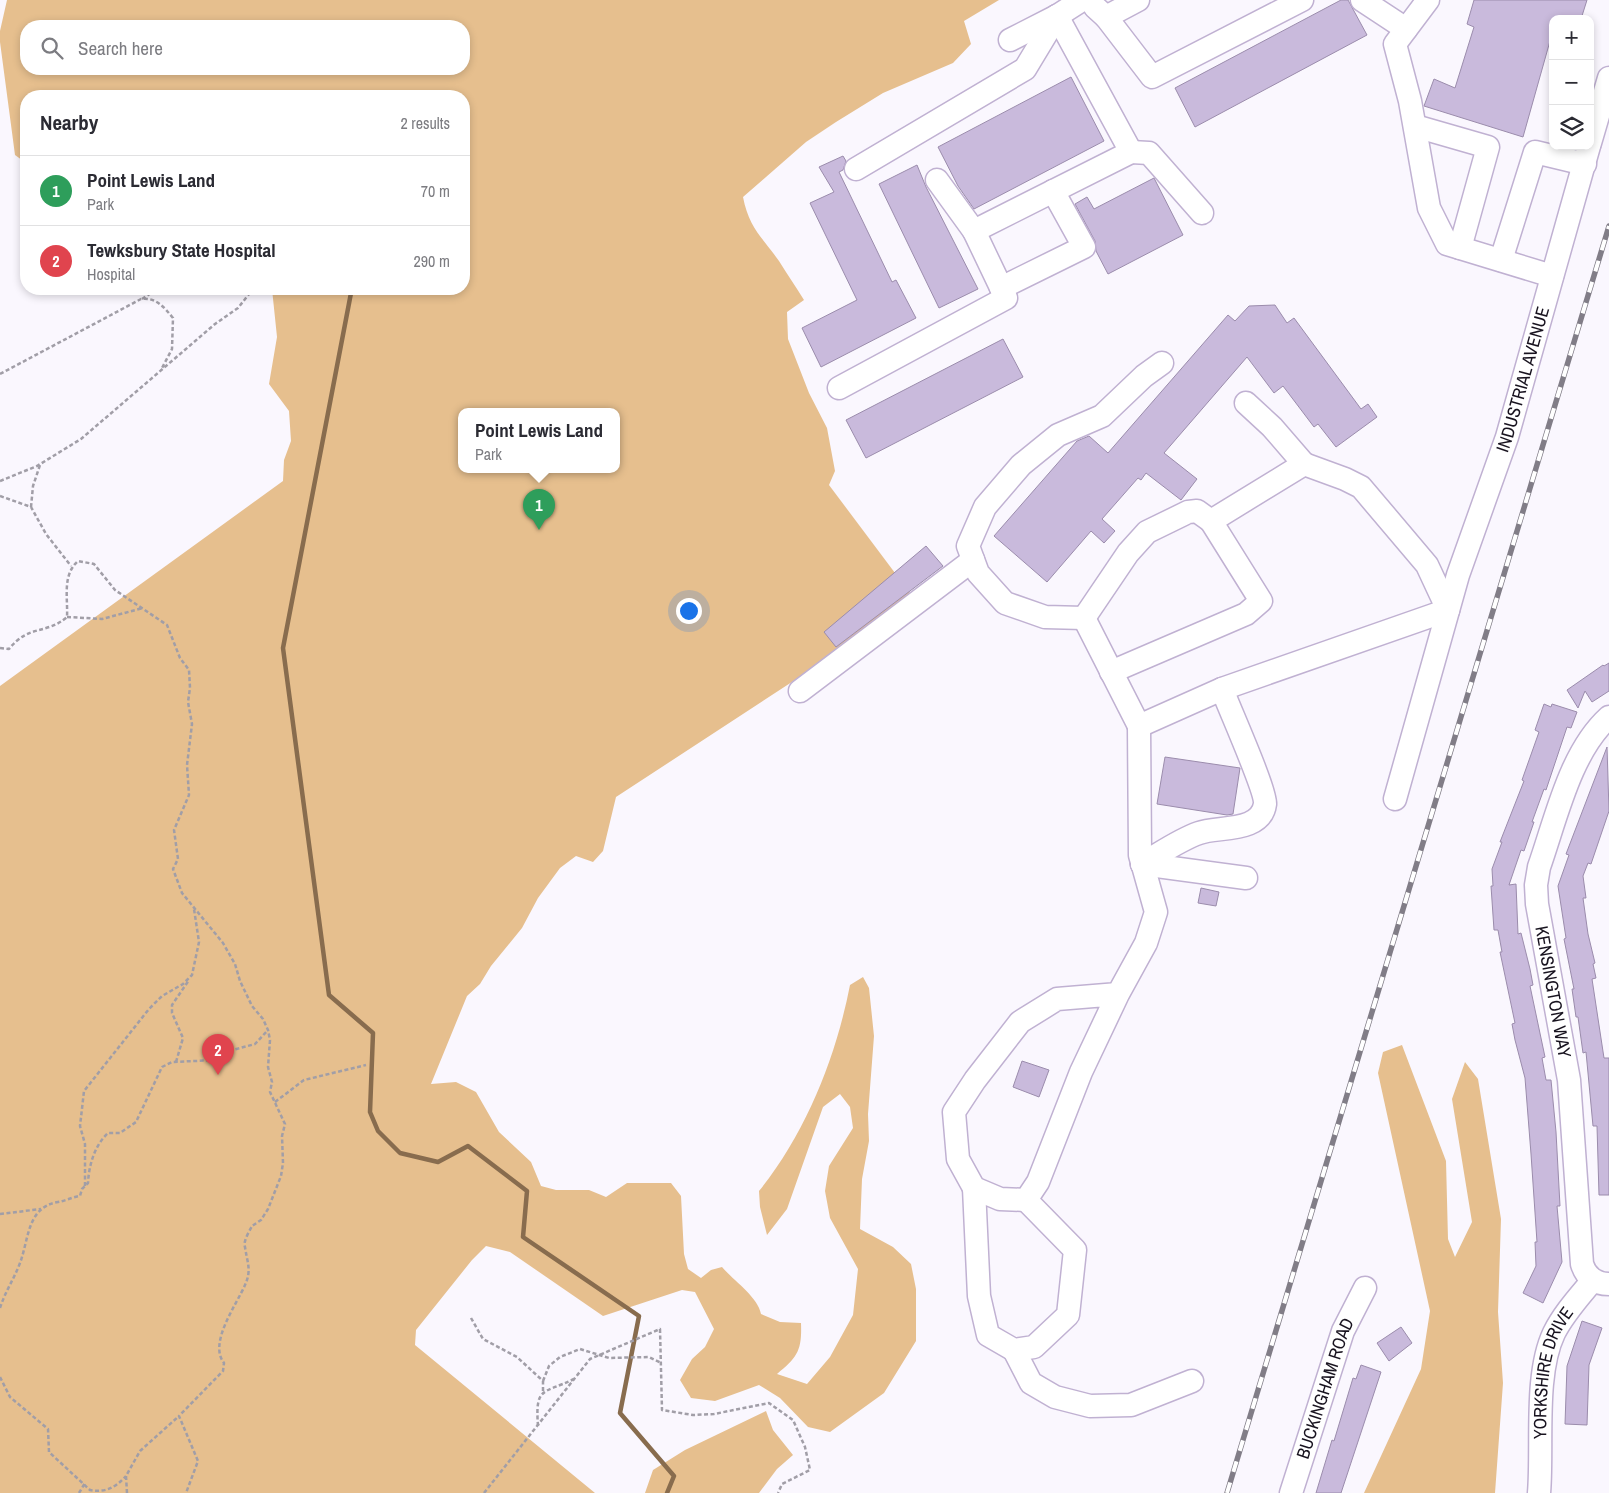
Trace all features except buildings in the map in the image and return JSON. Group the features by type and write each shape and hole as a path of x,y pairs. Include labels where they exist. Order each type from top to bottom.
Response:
{"street":[{"path":"1010,40 1058,16 1082,0"},
{"path":"1088,0 1106,17 1152,77 1302,0"},
{"path":"1106,17 1138,0"},
{"path":"1362,0 1406,29"},
{"path":"1428,0 1395,44 1415,126 1429,208 1447,244 1552,276"},
{"path":"1058,16 1131,152"},
{"path":"856,169 1025,70 1058,16"},
{"name":"INDUSTRIAL AVENUE","path":"1395,799 1458,575 1507,437 1609,78"},
{"path":"1415,126 1488,147 1460,248"},
{"path":"1501,260 1535,152 1588,151"},
{"path":"974,231 1131,152 1149,153 1202,213"},
{"path":"839,388 1006,298 974,231 937,180"},
{"path":"1001,288 1084,247 1053,191"},
{"path":"1084,618 1045,617 1005,603 978,573 968,546 985,507 1021,465 1058,435 1102,416 1144,376 1162,364"},
{"path":"1139,726 1222,689 1448,610 1427,565 1361,487 1304,464 1272,427 1246,403"},
{"path":"1211,521 1304,464"},
{"path":"1084,618 1128,553 1147,532 1188,512 1197,511 1211,521 1261,601 1246,614 1111,672"},
{"path":"800,691 973,560"},
{"path":"1026,1200 1038,1182 1081,1072 1118,994 1146,943 1156,912 1140,855 1139,726 1084,618"},
{"path":"1142,864 1194,835 1214,830 1231,829 1252,821 1262,812 1265,803 1249,756 1222,689"},
{"name":"KENSINGTON WAY","path":"1601,1282 1585,1272 1582,1264 1570,1086 1537,904 1536,885 1540,867 1576,765 1590,738 1609,717"},
{"path":"1142,864 1246,878"},
{"path":"1118,994 1057,999 1020,1022 975,1080 954,1112 958,1159 974,1188 979,1296 988,1335 1014,1350 1031,1383 1055,1397 1090,1406 1131,1405 1192,1381"},
{"path":"974,1188 1000,1199 1026,1200 1075,1250 1068,1315 1034,1347 1014,1350"},
{"name":"YORKSHIRE DRIVE","path":"1538,1493 1543,1379 1548,1349 1558,1325 1601,1282"},
{"name":"BUCKINGHAM ROAD","path":"1291,1493 1343,1331 1365,1288"}],"path":[{"path":"0,374 148,295"},
{"path":"0,481 40,464 81,439 215,324 238,308 248,295"},
{"path":"141,299 149,298 162,305 173,318 172,349 160,373"},
{"path":"40,464 33,486 31,507 46,534 72,566"},
{"path":"0,496 31,507"},
{"path":"0,1377 10,1397 48,1429 49,1452 86,1483 90,1490 107,1491 114,1487 126,1476 140,1451 179,1416 223,1371 224,1363 219,1357 218,1350 220,1338 235,1302 244,1288 250,1267 244,1246 252,1226 261,1220 268,1209 282,1176 282,1136 285,1124 270,1092 272,1082 268,1067 270,1040 268,1030 263,1019 252,1006 240,982 235,964 223,943 182,893 173,869 178,859 174,830 189,795 187,765 192,724 188,702 190,688 189,670 180,658 167,625 115,590 94,564 78,561 72,566 68,578 67,617"},
{"path":"0,648 9,649 17,639 29,632 36,629 49,628 67,617 102,619 143,608"},
{"path":"176,1062 183,1038 172,1014 172,1005 195,968 199,942 194,907"},
{"path":"0,1308 5,1291 14,1278 22,1259 30,1225 48,1202 80,1196 84,1186 85,1144 80,1126 84,1091 116,1050 137,1027 149,1009 162,996 189,979"},
{"path":"84,1186 88,1183 88,1173 98,1142 108,1133 120,1133 136,1122 162,1067 176,1062 217,1060 229,1050 255,1044 268,1030"},
{"path":"275,1102 304,1080 366,1065"},
{"path":"0,1214 42,1209"},
{"path":"471,1318 483,1339 517,1356 543,1381"},
{"path":"484,1493 590,1358 660,1329 662,1410 693,1415 714,1414 769,1403 793,1420 806,1447 810,1470 782,1484 778,1493"},
{"path":"538,1426 537,1401 543,1391 543,1381 549,1366 560,1357 580,1349 609,1358 624,1356 649,1357 661,1362"},
{"path":"543,1391 575,1378"},
{"path":"179,1416 198,1462 186,1493"},
{"path":"126,1476 127,1493"},
{"path":"79,1493 86,1483"}],"shaded area":[{"path":"7,0 999,0 964,21 971,44 953,63 883,93 836,122 806,142 743,197 753,225 804,300 787,312 788,339 809,393 827,428 835,471 829,485 916,601 616,797 603,851 593,862 576,856 560,868 538,898 522,928 491,966 480,984 467,996 431,1084 456,1082 476,1092 499,1132 531,1162 541,1186 556,1190 589,1190 606,1197 627,1183 671,1183 681,1196 684,1254 688,1269 701,1278 711,1270 722,1267 751,1295 761,1314 780,1322 801,1323 801,1340 797,1352 790,1363 777,1374 807,1384 830,1357 853,1315 858,1269 830,1218 825,1191 829,1166 853,1128 850,1107 840,1094 823,1107 787,1209 767,1235 760,1207 759,1191 776,1168 805,1119 827,1067 844,1012 850,985 863,977 869,988 874,1036 868,1114 869,1141 862,1179 860,1229 893,1247 911,1264 916,1289 916,1341 884,1393 830,1432 808,1427 780,1398 759,1385 715,1401 691,1398 680,1380 692,1359 705,1347 714,1329 695,1292 682,1290 603,1316 510,1252 486,1246 472,1260 416,1330 415,1345 595,1493 0,1493 0,686 283,481 284,460 291,441 289,411 269,384 277,337 273,295 470,295 470,90 20,90 20,159 15,155 0,31"},
{"path":"1402,1045 1446,1161 1448,1239 1455,1257 1472,1222 1452,1099 1465,1062 1478,1079 1501,1219 1498,1312 1503,1383 1495,1493 1364,1493 1421,1369 1430,1311 1378,1073 1383,1052"},
{"path":"766,1411 773,1430 793,1455 777,1469 759,1493 645,1493 653,1470 685,1450"}],"waterway":[{"path":"351,295 283,648 329,995 373,1033 370,1112 378,1131 400,1153 438,1162 468,1146 527,1191 523,1237 639,1316 620,1413 674,1476 667,1493"}],"railway":[{"path":"1227,1493 1609,226"}],"place":[{"name":"Point Lewis Land","path":"539,530"},
{"name":"Tewksbury State Hospital","path":"218,1075"}]}
